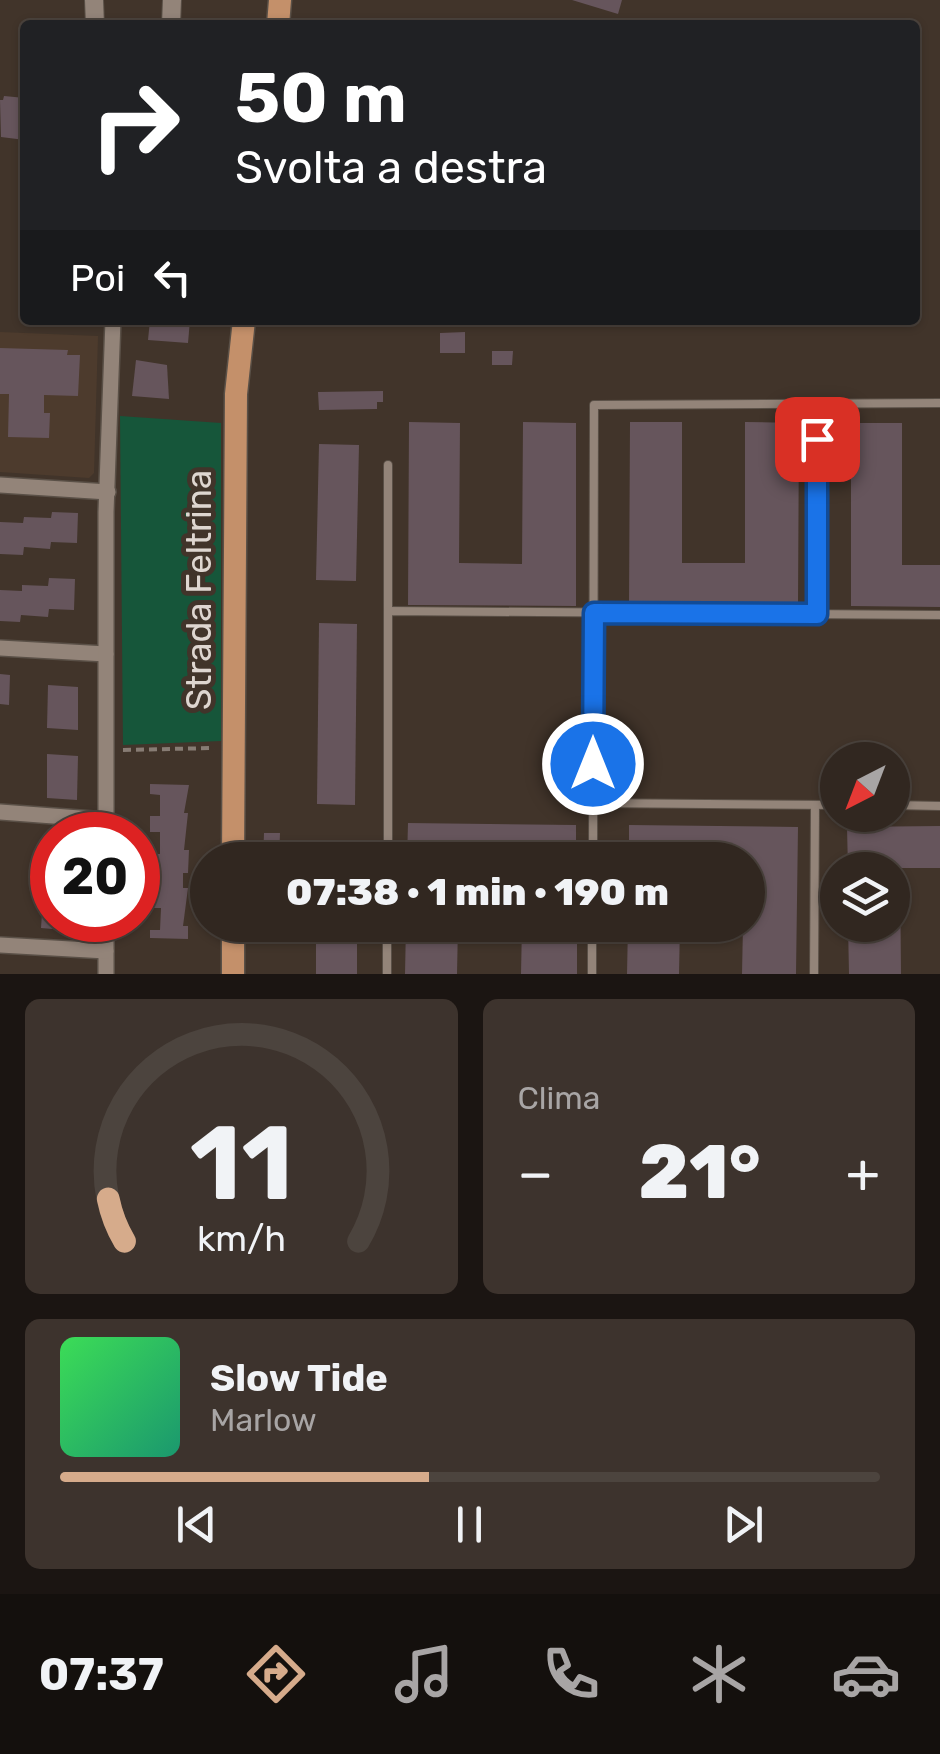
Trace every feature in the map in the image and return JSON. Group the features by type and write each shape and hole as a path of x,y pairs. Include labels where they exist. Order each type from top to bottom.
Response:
{"main road":[{"name":"Strada Feltrina","path":"233,842 236,394 243,325"},
{"path":"233,942 233,974"}],"street":[{"path":"74,0 94,14"},
{"path":"106,812 106,512 113,325"},
{"path":"0,485 108,492"},
{"path":"0,648 106,654"},
{"path":"0,812 30,816"},
{"path":"106,942 106,974"},
{"path":"0,946 106,952"}],"lane":[{"path":"593,842 594,405 940,403"},
{"path":"817,404 817,614"},
{"path":"388,465 388,842"},
{"path":"388,611 940,614"},
{"path":"593,802 820,805"},
{"path":"814,974 815,805"},
{"path":"910,806 940,806"},
{"path":"387,974 388,942"},
{"path":"592,942 592,974"}],"path":[{"path":"106,750 234,747"}],"shaded area":[{"path":"0,332 98,336 94,473 89,478 0,472"}],"green space":[{"path":"120,416 221,423 221,741 123,745"}],"building":[{"path":"572,0 622,0 618,14"},
{"path":"4,96 20,98 20,139 1,137"},
{"path":"150,325 190,325 188,343 148,340"},
{"path":"465,332 465,353 440,353 440,333"},
{"path":"0,348 68,350 67,355 80,355 78,396 44,395 44,413 50,413 49,438 8,437 9,394 0,394"},
{"path":"492,351 513,351 512,365 492,365"},
{"path":"136,360 167,365 169,399 132,396"},
{"path":"383,391 383,402 377,402 377,409 319,410 318,392"},
{"path":"409,422 460,423 459,563 522,564 523,422 576,423 576,606 408,605"},
{"path":"630,422 682,422 682,563 745,563 745,422 799,423 798,606 629,605"},
{"path":"851,423 902,423 902,565 940,565 940,607 851,606"},
{"path":"319,444 359,445 356,581 316,580"},
{"path":"52,512 78,513 77,543 51,542 50,549 24,547 23,555 0,554 0,522 23,523 24,517 51,518"},
{"path":"49,578 75,579 74,610 49,609 48,617 21,615 20,622 0,621 0,590 22,591 22,585 48,586"},
{"path":"319,623 357,624 355,805 317,804"},
{"path":"0,674 10,675 9,705 0,704"},
{"path":"48,685 78,687 78,730 47,728"},
{"path":"47,754 78,756 77,800 47,798"},
{"path":"150,784 189,785 184,813 188,813 184,850 189,850 188,873 183,873 183,888 188,888 183,926 188,926 188,939 160,938 160,795 150,794"},
{"path":"408,823 576,825 576,842 407,842"},
{"path":"629,825 798,827 796,974 742,974 743,942 765,942 765,842 629,842"},
{"path":"910,826 940,826 940,868 910,868 910,852 848,852 847,832 910,832"},
{"path":"264,833 280,833 280,842 264,842"},
{"path":"316,942 357,942 357,974 316,974"},
{"path":"406,942 458,942 457,974 405,974"},
{"path":"522,942 577,942 577,974 521,974"},
{"path":"628,942 680,942 679,974 627,974"},
{"path":"848,942 901,942 901,974 849,974"}],"route":[{"path":"593,764 594,613 817,614 817,439"}]}
